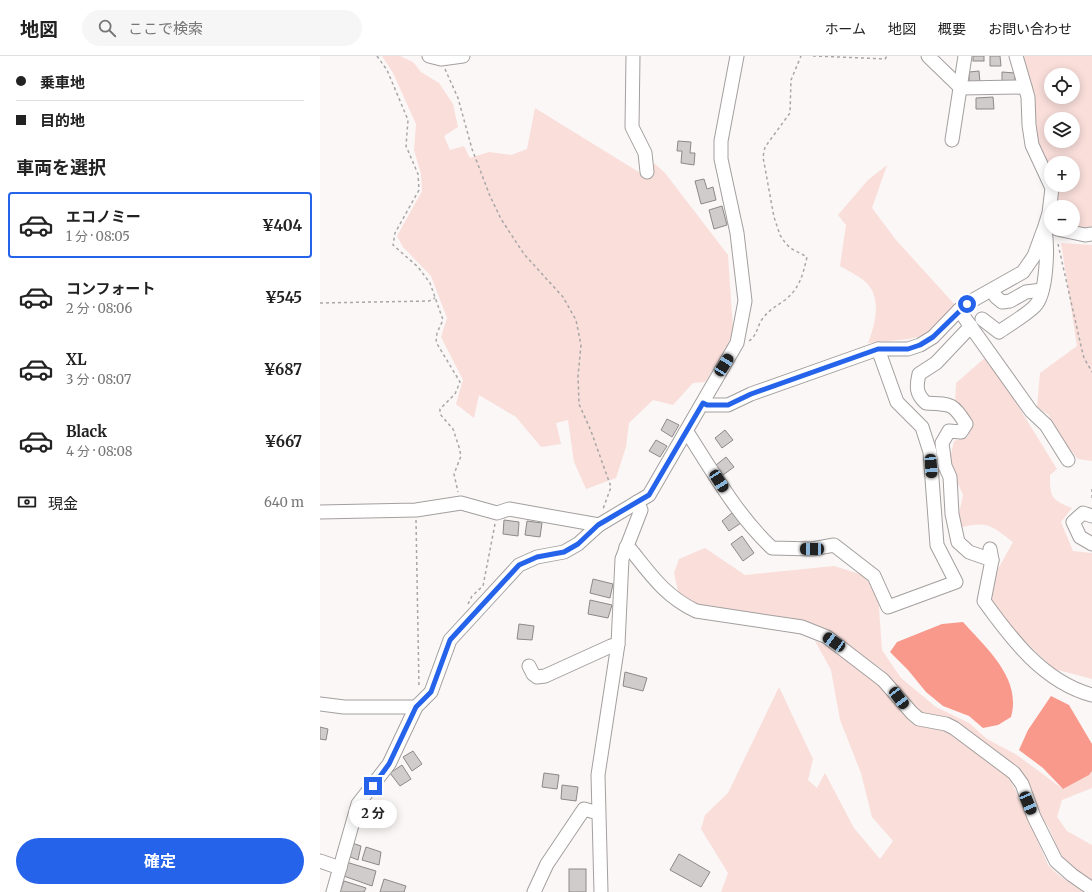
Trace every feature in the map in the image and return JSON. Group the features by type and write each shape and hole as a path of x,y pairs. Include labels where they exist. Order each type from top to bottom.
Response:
{"street":[{"path":"435,57 463,56"},
{"path":"633,56 632,127 645,153 647,172"},
{"path":"333,892 358,804 389,764 419,704 431,692 450,640 519,565 537,557 564,552 578,544 598,525 649,495 737,343 745,301 737,233 721,159 721,141 737,56"},
{"path":"928,56 961,88 1025,87"},
{"path":"952,140 965,56"},
{"path":"1016,56 1028,97 1029,125 1032,145 1052,188 1051,200"},
{"path":"1080,234 1092,234"},
{"path":"703,403 707,405 728,405 751,394 878,349 908,349 920,345 933,337 959,310 974,299 1023,272 1048,236"},
{"path":"959,310 976,323 999,332 1036,306 1042,290 1047,243 1050,236"},
{"path":"992,290 996,297 1002,302 1010,302 1026,292 1042,290"},
{"path":"976,323 1031,411 1046,425 1068,460"},
{"path":"976,323 936,363 919,374 916,389 920,398 926,403 949,404 958,412 966,424 961,432 948,431 942,443 945,466 950,477 952,514 958,542 969,552 991,555 984,601 1010,638 1054,679 1074,690 1092,695"},
{"path":"685,433 689,435 734,504 759,536 772,548 812,549 834,545 874,576 888,607 956,582 937,545 930,452 922,428 897,402 878,349"},
{"path":"601,892 598,775 618,644 622,559 641,510 637,502"},
{"path":"320,512 416,510 460,504 497,513 509,509 598,525"},
{"path":"1092,516 1083,513 1073,522 1080,537 1092,544"},
{"path":"626,547 631,550 658,584 670,596 682,604 696,610 802,627 827,637 883,680 919,719 946,724 954,728 1014,773 1022,784 1034,817 1056,861 1072,875 1092,889"},
{"path":"529,666 533,674 537,677 545,676 618,644"},
{"path":"320,704 344,707 419,704"},
{"path":"534,892 547,864 584,810 598,813"},
{"path":"320,861 340,868"}],"path":[{"path":"377,56 387,70 408,120 406,146 418,174 419,190 395,233 393,245 418,267 430,283 443,320 437,333 436,342 460,382 455,394 440,409 440,414 453,429 459,447 460,456 454,474 460,504"},
{"path":"737,343 751,340 756,334 762,319 772,308 785,300 798,288 803,276 807,257 792,249 786,244 780,235 774,216 763,157 765,147 790,113 791,80 801,56"},
{"path":"813,56 885,59 887,56"},
{"path":"435,57 458,98 472,149 490,196 501,219 524,254 563,297 576,320 581,345 578,376 579,404 591,431 611,487 598,525"},
{"path":"1053,236 1084,358 1092,372"},
{"path":"320,303 429,302 435,298"},
{"path":"1092,489 1092,500"},
{"path":"416,510 419,704"},
{"path":"466,609 472,596 483,586 497,513"}],"shaded area":[{"path":"382,56 400,56 413,62 421,72 439,83 453,104 458,127 444,136 450,150 464,146 470,158 489,152 511,155 527,149 535,108 650,179 654,163 665,173 728,255 733,329 728,345 705,382 693,383 673,405 653,400 629,423 626,447 616,478 586,489 574,462 568,420 556,423 561,444 541,447 516,417 479,395 474,418 456,404 463,380 441,337 447,318 431,276 403,247 397,236 422,191 421,174 414,150 416,124 393,73"},
{"path":"1022,56 1092,56 1092,231 1080,229 1080,200 1055,200 1055,192 1080,192 1080,156 1044,156 1044,161 1036,143 1033,89"},
{"path":"887,165 872,208 896,240 956,306 927,335 909,339 868,343 875,317 875,300 869,285 859,277 840,266 846,225 838,215 868,180"},
{"path":"1061,243 1092,245 1092,461 1078,459 1053,430 1049,415 1037,407 1040,373 1077,346"},
{"path":"987,356 1057,469 1050,475 1050,488 1053,497 1056,500 1072,508 1061,522 1073,551 1092,553 1092,679 1054,669 1011,628 988,597 998,569 1013,542 989,526 971,525 962,527 958,518 963,495 949,463 954,441 968,437 971,422 955,403 956,383"},
{"path":"705,548 745,575 834,566 863,575 878,594 882,650 901,678 936,707 969,723 987,739 1017,755 1063,789 1089,775 1092,771 1092,788 1062,800 1057,817 1067,831 1092,845 1092,884 1073,870 1059,852 1049,828 1034,808 1018,770 920,714 882,669 830,633 693,604 679,596 674,573 679,559"},
{"path":"963,622 991,653 1007,677 1013,703 1011,717 998,725 983,728 969,716 943,706 926,692 908,670 890,652 897,642 942,624"},
{"path":"815,641 833,649 884,688 916,724 947,731 1007,775 1016,791 1048,865 1056,873 1083,892 721,892 728,873 701,829 705,815 728,793 779,687 813,759 808,780 817,788 825,773 854,828 880,859 893,841 872,817 861,773 840,720 831,670"},
{"path":"1051,696 1069,705 1092,744 1092,771 1089,775 1063,789 1043,768 1019,750 1028,730"}],"building":[{"path":"973,56 984,56 984,61 973,61"},
{"path":"990,56 1000,56 1001,66 990,66"},
{"path":"979,71 980,83 969,84 969,72"},
{"path":"1002,72 1015,73 1015,84 1002,84"},
{"path":"993,97 994,109 976,109 976,98"},
{"path":"678,141 691,142 690,153 695,153 694,165 681,163 682,151 677,151"},
{"path":"704,179 707,189 713,187 716,200 701,204 695,181"},
{"path":"722,206 727,225 714,229 709,210"},
{"path":"667,419 679,425 672,437 661,430"},
{"path":"725,430 733,440 722,448 715,438"},
{"path":"656,440 667,446 660,457 649,451"},
{"path":"726,457 734,467 723,475 716,465"},
{"path":"732,513 741,523 729,531 722,521"},
{"path":"504,520 519,522 518,536 503,534"},
{"path":"527,521 542,523 540,537 525,535"},
{"path":"742,536 754,553 743,561 731,544"},
{"path":"593,579 613,584 610,598 590,593"},
{"path":"590,600 612,605 608,618 588,614"},
{"path":"519,624 534,626 532,640 517,639"},
{"path":"625,672 647,678 643,691 623,686"},
{"path":"320,727 328,729 326,740 320,739"},
{"path":"413,751 422,764 412,771 403,757"},
{"path":"402,765 411,779 400,786 390,773"},
{"path":"544,773 559,775 557,789 542,787"},
{"path":"562,785 578,787 576,801 561,799"},
{"path":"352,843 361,846 358,860 348,856"},
{"path":"366,847 381,852 379,865 362,860"},
{"path":"679,854 710,872 701,887 670,870"},
{"path":"346,862 376,871 372,886 341,875"},
{"path":"569,869 586,869 586,892 569,892"},
{"path":"384,879 406,886 404,892 380,892"},
{"path":"344,881 366,888 364,892 340,892"}],"route":[{"path":"373,786 389,764 416,707 431,692 450,640 476,609 519,565 537,557 564,552 578,544 598,525 649,495 703,403 707,405 728,405 751,394 849,358 878,349 908,349 920,345 933,337 959,310 967,304"}]}
